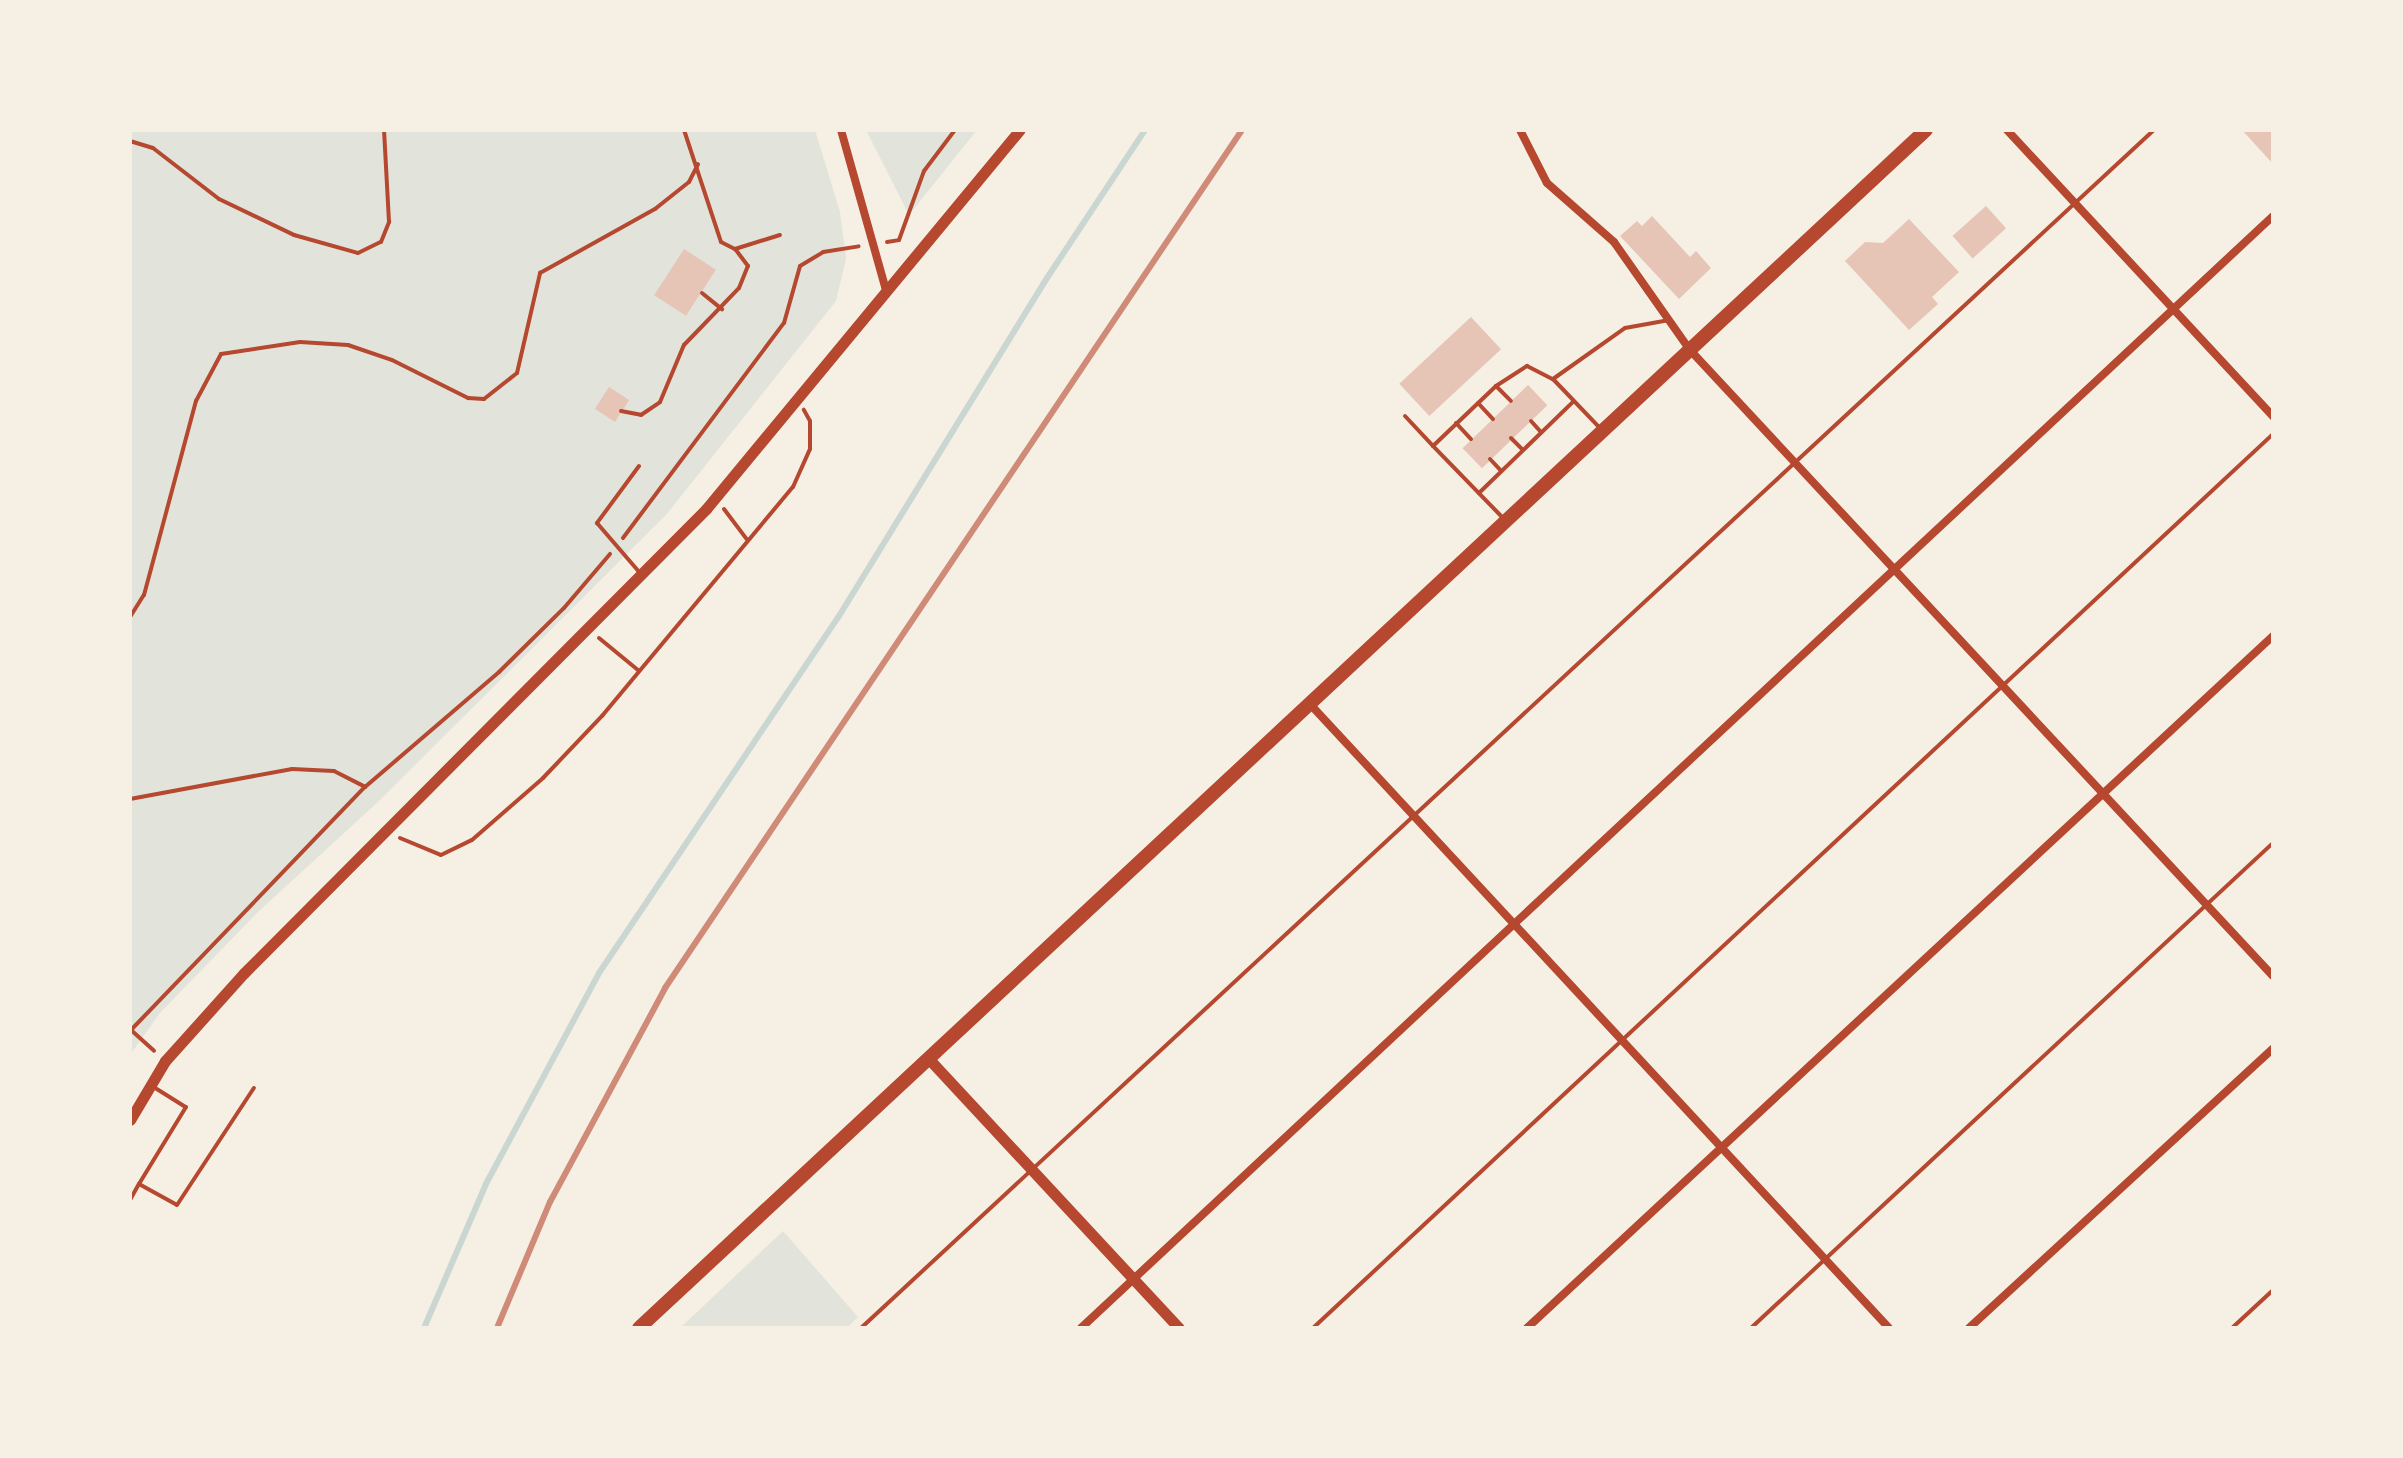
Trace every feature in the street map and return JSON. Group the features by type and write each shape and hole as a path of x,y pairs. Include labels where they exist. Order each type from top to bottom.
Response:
{"main road":[{"path":"639,1328 1926,130"}],"street":[{"path":"841,130 886,290"},
{"path":"130,1120 165,1061 244,973 643,577 715,497 1020,130"},
{"path":"1520,130 1547,183 1614,242 1690,350 2273,976"},
{"path":"2007,130 2273,416"},
{"path":"1081,1328 2273,216"},
{"path":"1527,1328 2273,636"},
{"path":"1309,703 1889,1328"},
{"path":"1969,1328 2273,1048"},
{"path":"928,1058 1179,1328"}],"lane":[{"path":"861,1328 2154,130"},
{"path":"1553,379 1625,328 1669,320"},
{"path":"1433,446 1496,386 1527,366 1553,379 1602,431"},
{"path":"1496,386 1511,401"},
{"path":"1479,493 1574,401"},
{"path":"1478,403 1493,419"},
{"path":"1405,416 1505,521"},
{"path":"1531,421 1541,432"},
{"path":"1456,423 1471,439"},
{"path":"1313,1328 2273,434"},
{"path":"1511,438 1522,449"},
{"path":"1490,459 1501,471"},
{"path":"639,466 597,523 619,543 643,577"},
{"path":"1751,1328 2273,843"},
{"path":"130,1200 186,1107 150,1085"},
{"path":"139,1184 177,1205 254,1088"},
{"path":"2232,1328 2273,1290"}],"path":[{"path":"130,141 153,148 219,199 294,235 358,253 381,242 389,222 384,130"},
{"path":"621,411 641,415 660,402 684,345 722,309 748,266 735,249 721,242 698,164 684,130"},
{"path":"165,1061 130,1029 365,787 499,672 564,608 619,543 784,323 800,266 823,252 899,240 924,171 955,130"},
{"path":"130,617 144,595 196,401 221,354 300,342 348,345 392,360 468,398 484,399 517,373 540,273 655,209 689,182 698,164"},
{"path":"735,249 780,235"},
{"path":"702,293 722,309"},
{"path":"388,830 441,855 472,840 543,778 793,487 810,449 810,421 797,398"},
{"path":"715,497 747,539"},
{"path":"589,630 638,670"},
{"path":"130,799 292,769 334,771 365,787"}],"shaded area":[{"path":"130,130 815,130 840,212 846,259 836,301 666,515 379,801 258,912 160,1013 130,1055"},
{"path":"866,130 977,130 909,215"},
{"path":"783,1231 858,1317 847,1328 680,1328"}],"building":[{"path":"2242,130 2273,130 2273,164"},
{"path":"1986,206 2006,228 1973,258 1953,236"},
{"path":"1652,216 1690,257 1696,251 1711,268 1679,299 1620,236 1637,221 1642,226"},
{"path":"1909,219 1959,272 1932,297 1938,304 1909,330 1845,261 1865,242 1883,243"},
{"path":"684,249 716,270 686,316 654,295"},
{"path":"1471,317 1501,349 1429,416 1399,384"},
{"path":"1528,385 1547,405 1482,468 1463,448"},
{"path":"609,387 629,400 615,422 595,409"}],"waterway":[{"path":"424,1328 487,1182 599,973 839,616 1047,278 1145,130"}],"railway":[{"path":"497,1328 550,1202 665,988 1242,130"}]}
